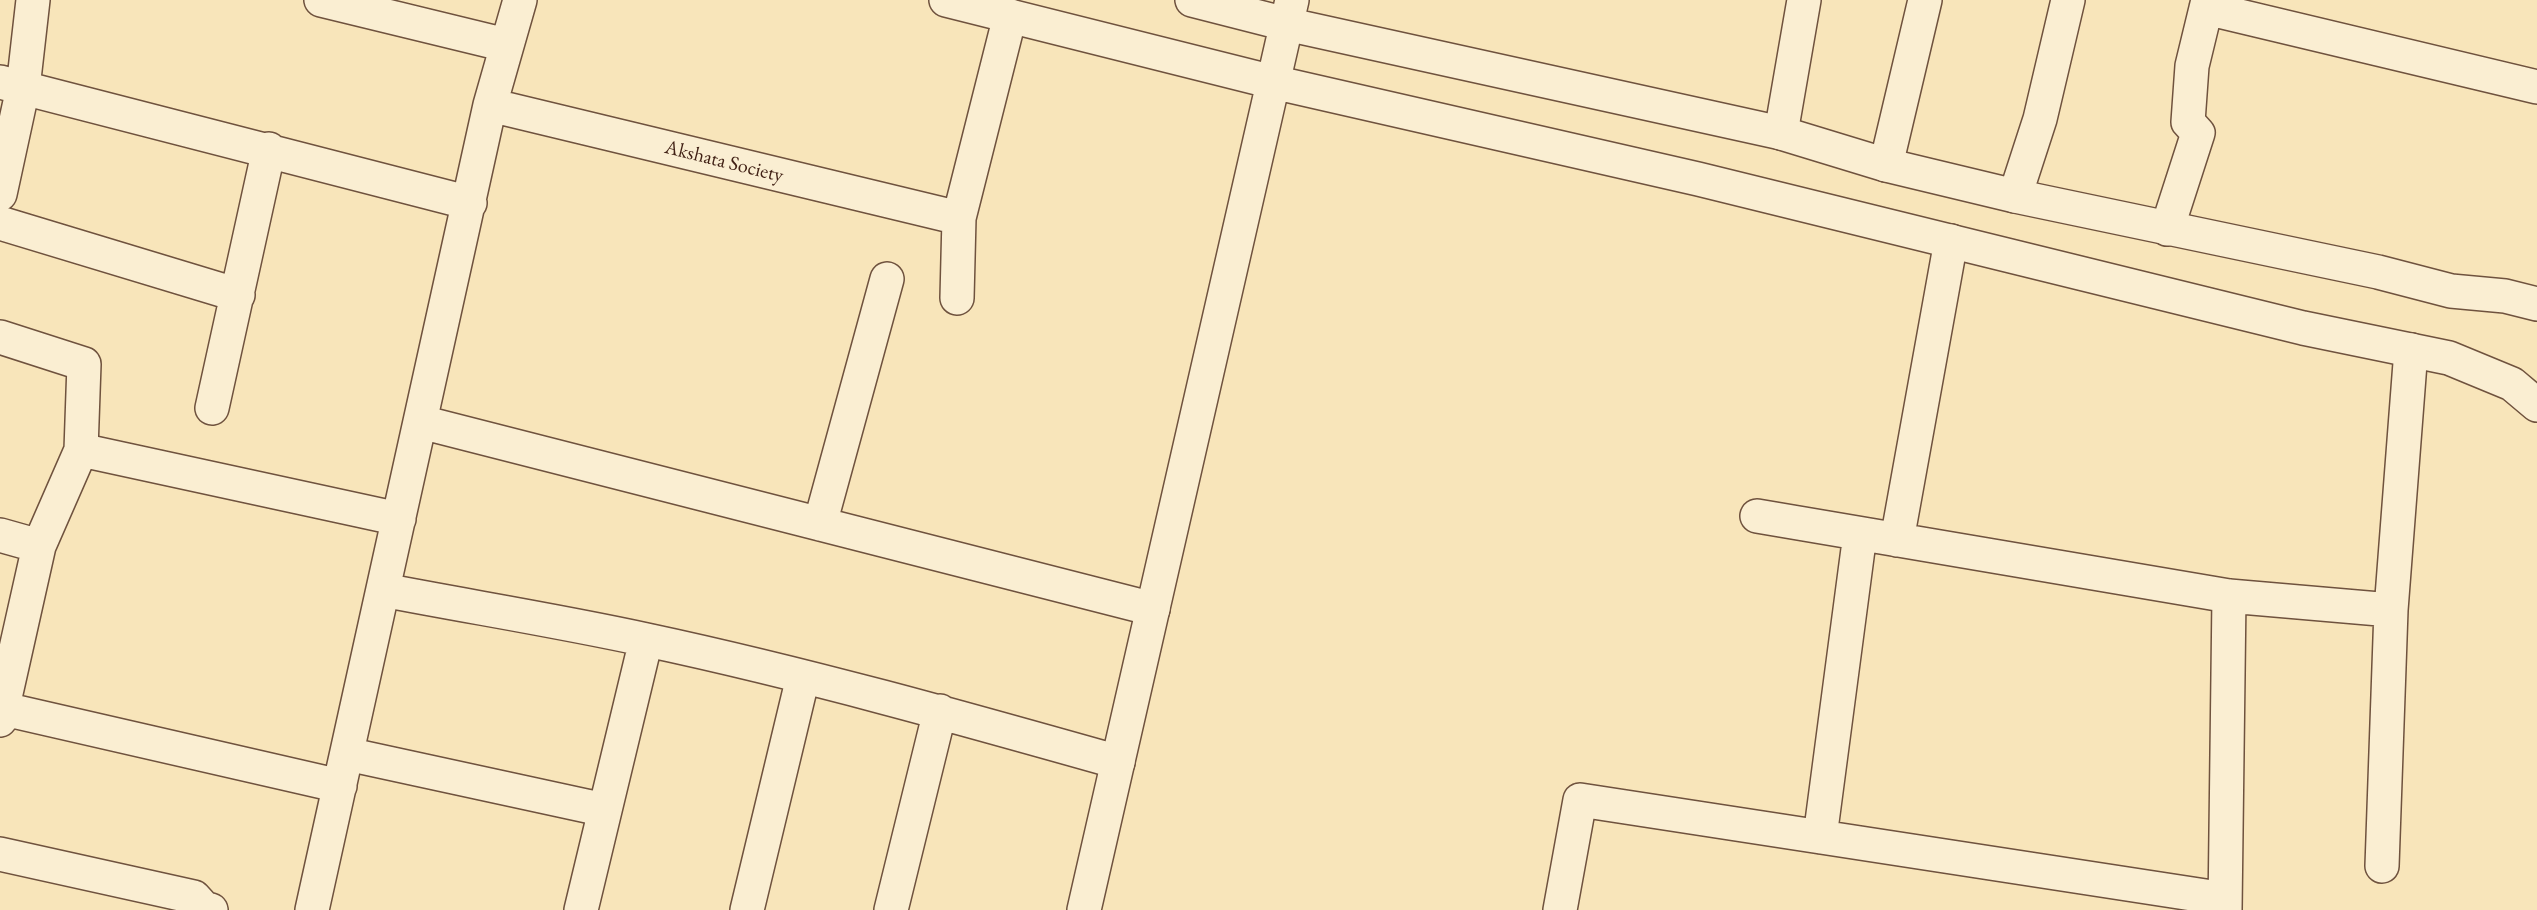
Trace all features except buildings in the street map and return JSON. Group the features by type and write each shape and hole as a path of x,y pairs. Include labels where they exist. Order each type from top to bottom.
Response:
{"street":[{"path":"0,194 12,85 33,0"},
{"path":"321,0 506,45"},
{"path":"312,910 490,105 520,0"},
{"path":"946,0 1273,82 1698,179 2303,328 2449,358 2512,384 2537,405"},
{"path":"1192,0 1289,12 1781,132 1886,165 2016,196 2378,272 2451,291 2505,296 2537,304"},
{"path":"1781,132 1804,0"},
{"path":"1886,165 1925,0"},
{"path":"2016,196 2040,119 2068,0"},
{"path":"2167,229 2198,133 2188,122 2192,66 2207,4 2537,87"},
{"path":"1084,910 1289,12"},
{"path":"957,298 958,218 1010,16"},
{"path":"12,85 269,149 470,203"},
{"name":"Akshata Society","path":"490,105 958,218"},
{"path":"212,408 269,149"},
{"path":"0,223 238,295"},
{"path":"1897,540 1951,242"},
{"path":"820,524 887,279"},
{"path":"0,337 84,364 81,450 39,546 1,712 340,786"},
{"path":"2382,866 2391,610 2411,350"},
{"path":"421,422 1153,609"},
{"path":"81,450 399,519"},
{"path":"1757,516 2229,596 2391,610"},
{"path":"1820,837 1860,534"},
{"path":"0,535 39,546"},
{"path":"383,590 646,640 803,676 940,711 1118,762"},
{"path":"1560,910 1580,800 2225,904 2229,596"},
{"path":"581,910 646,640"},
{"path":"747,910 803,676"},
{"path":"891,910 940,711"},
{"path":"347,754 605,810"},
{"path":"0,854 194,897 204,908 211,910"}]}
